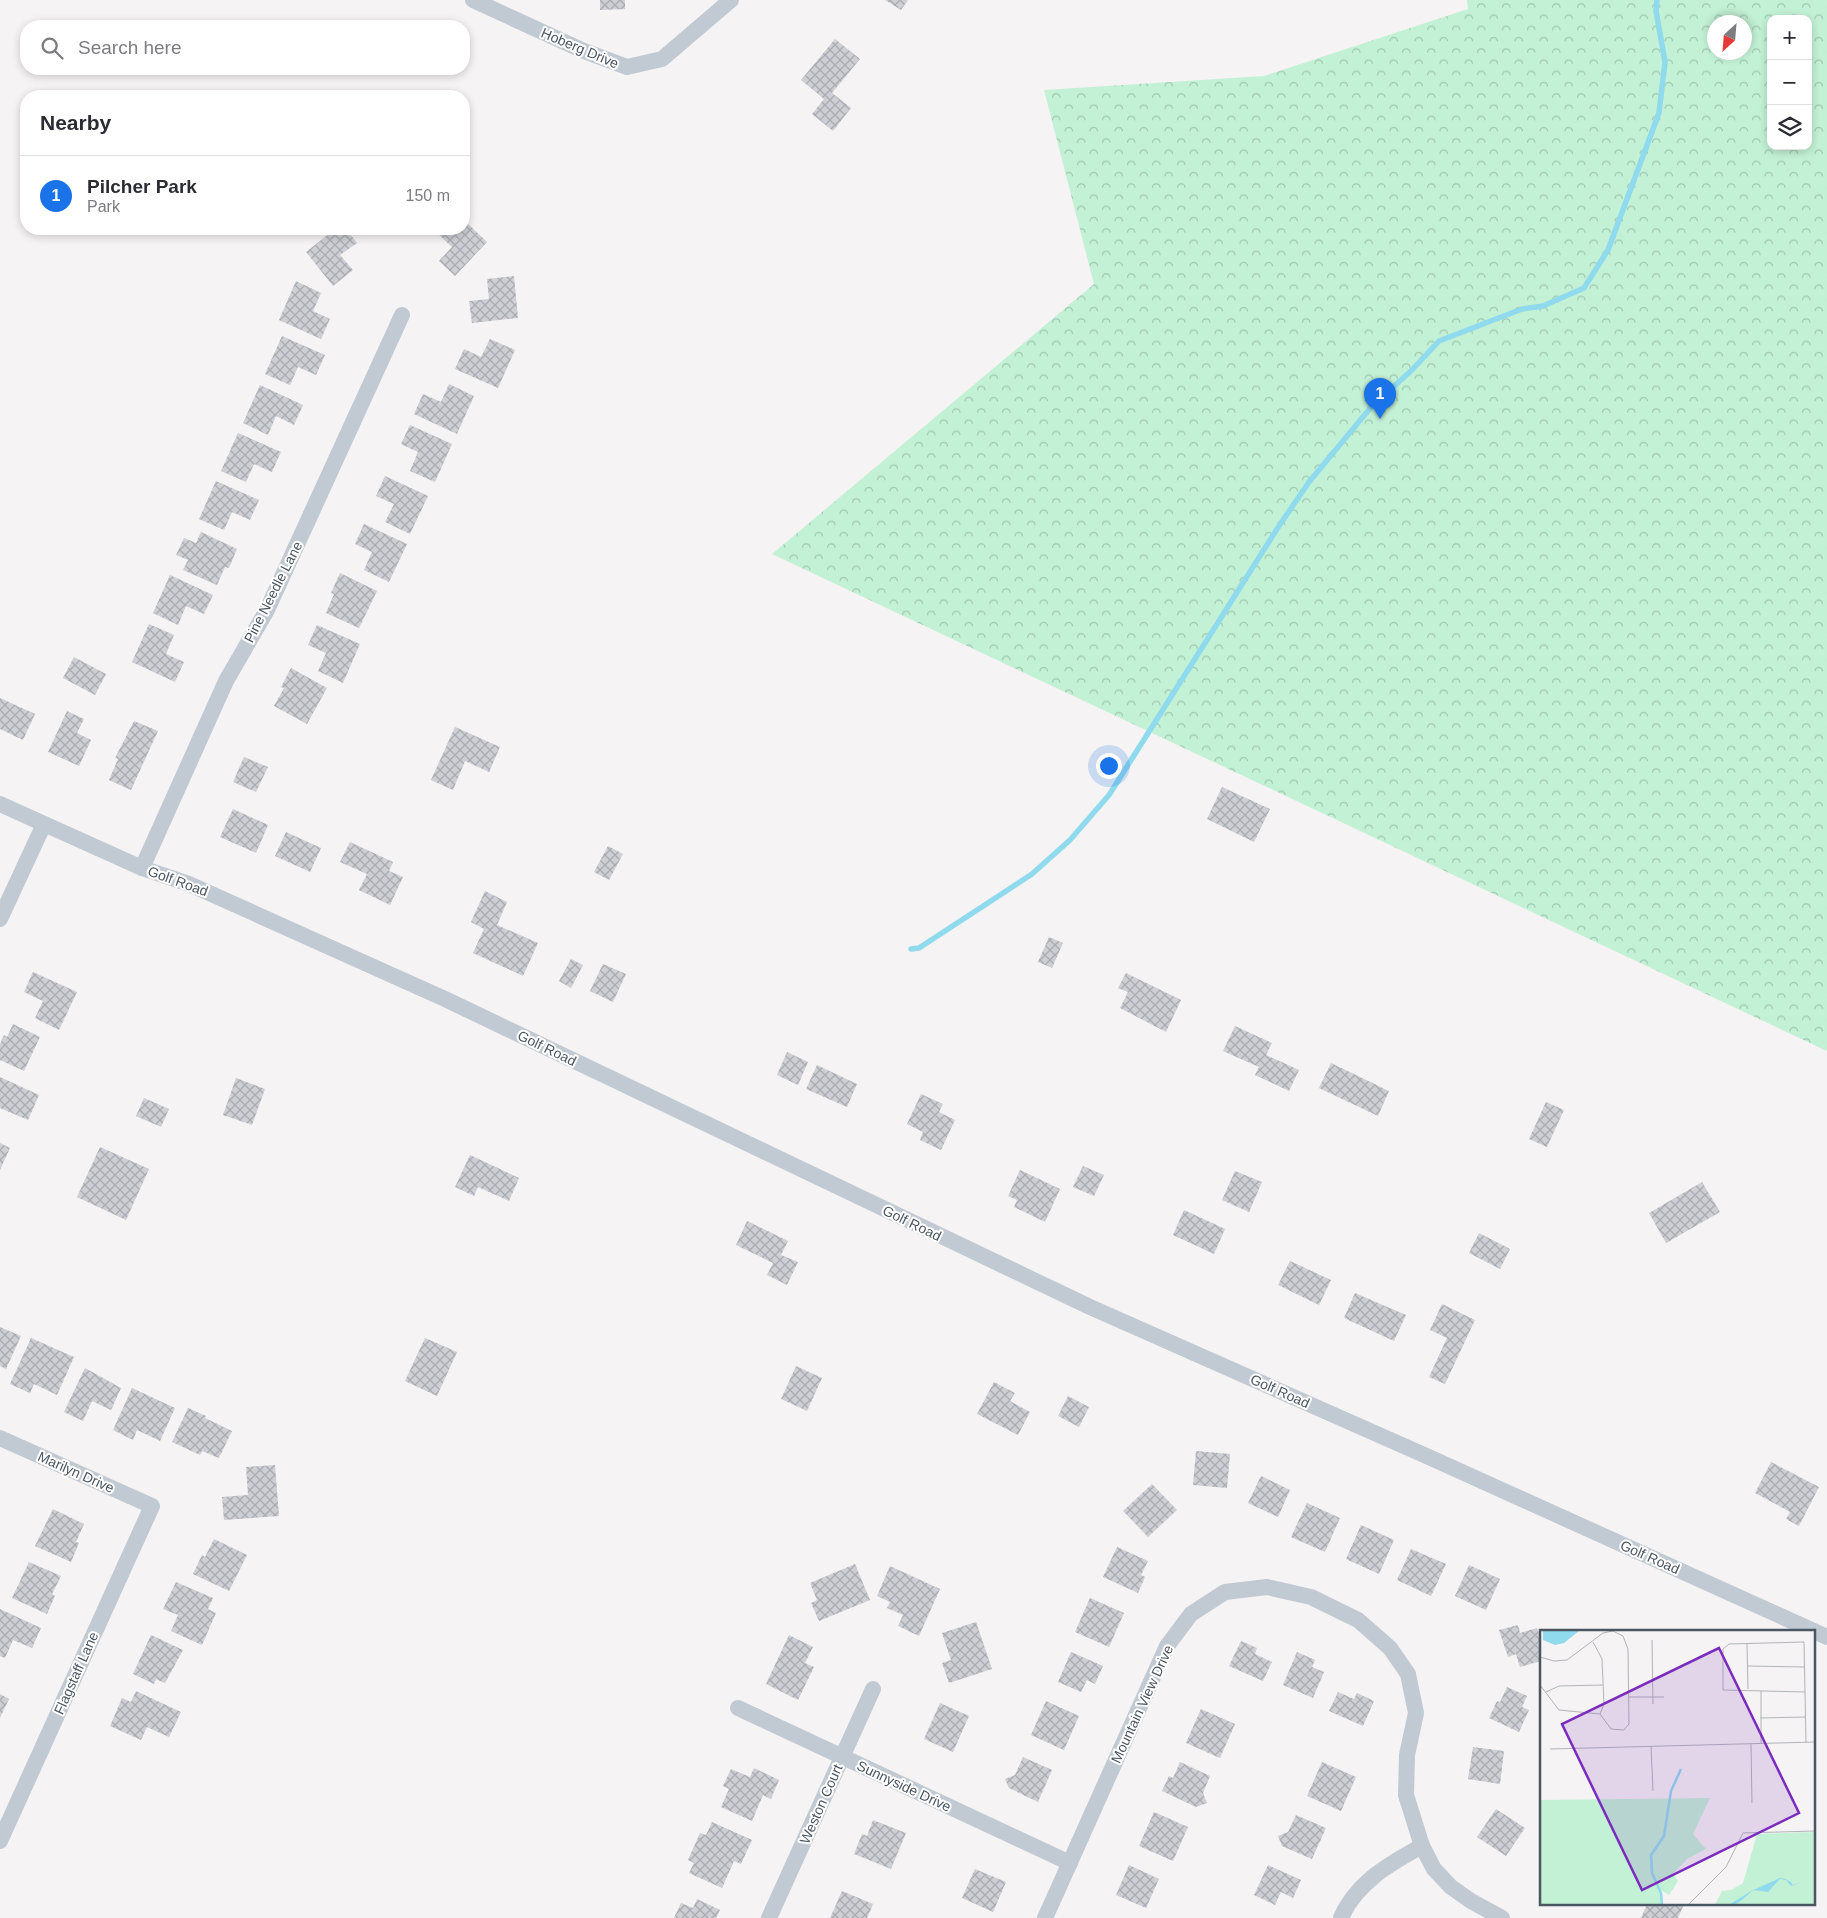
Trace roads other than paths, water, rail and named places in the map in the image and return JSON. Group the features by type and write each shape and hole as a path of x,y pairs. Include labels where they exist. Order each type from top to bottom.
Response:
{"street":[{"name":"Hoberg Drive","path":"473,0 584,51 627,67 662,59 731,0"},
{"name":"Pine Needle Lane","path":"142,868 226,681 267,610 402,315"},
{"name":"Golf Road","path":"0,804 142,868 189,884 445,999 1090,1307 1440,1462 1812,1630"},
{"path":"0,919 44,824"},
{"name":"Marilyn Drive","path":"0,1438 152,1506"},
{"name":"Flagstaff Lane","path":"0,1841 152,1506"},
{"name":"Mountain View Drive","path":"1044,1918 1167,1646 1191,1614 1225,1592 1267,1587 1311,1596 1358,1620 1390,1648 1408,1674 1416,1713 1407,1755 1406,1795 1422,1846 1434,1869 1451,1887 1471,1901 1502,1918"},
{"name":"Golf Road","path":"1814,1631 1827,1637"},
{"name":"Weston Court","path":"769,1918 873,1689"},
{"name":"Sunnyside Drive","path":"738,1708 1070,1863"},
{"path":"1340,1918 1358,1892 1371,1878 1422,1846"}],"waterway":[{"path":"911,949 919,948 1032,874 1070,840 1109,795 1277,529 1309,482 1372,406 1412,370 1439,341 1522,309 1543,306 1584,288 1608,250 1659,113 1665,62 1656,11 1657,0"}],"place":[{"name":"Pilcher Park","path":"1380,419"}]}
